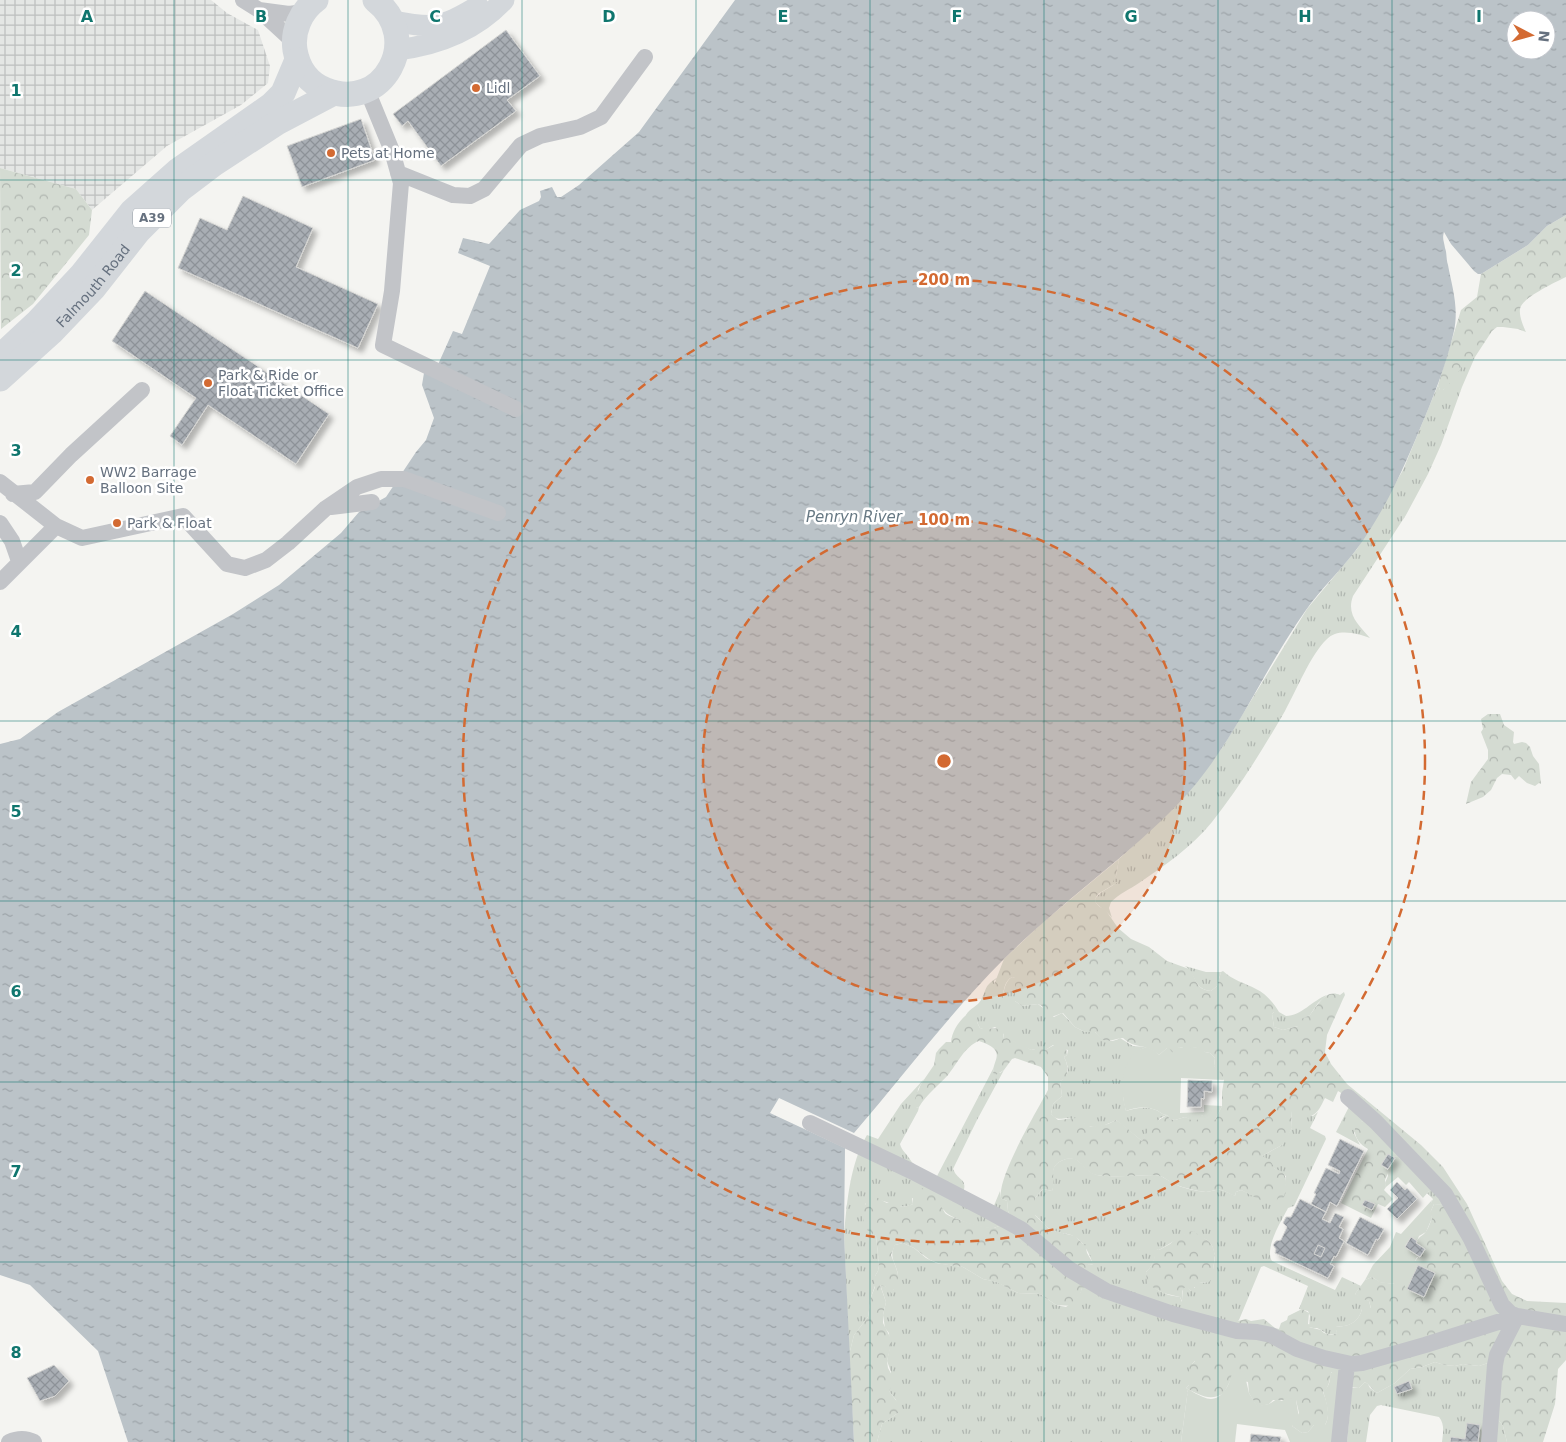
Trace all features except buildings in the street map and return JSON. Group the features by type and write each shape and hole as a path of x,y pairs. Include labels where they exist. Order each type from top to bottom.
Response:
{"highway":[{"path":"367,90 379,82 391,68 397,50 397,36 393,21 384,7 375,0"},
{"name":"Falmouth Road","path":"0,358 82,274 132,211 177,170 271,105 283,93 295,51 296,26 310,6"},
{"name":"Falmouth Road","path":"295,51 305,75 318,87 334,93 351,94 367,90"},
{"name":"Falmouth Road","path":"0,379 51,333 94,288 138,232 181,189 214,164 277,123 334,93"}],"main road":[{"path":"393,21 420,26 439,26 456,19 489,0"},
{"path":"397,50 415,48 460,34 495,10 504,0"}],"street":[{"path":"243,0 259,10 295,51"},
{"path":"259,10 289,14 310,6"},
{"path":"398,172 453,195 470,196 484,189 521,145 540,136 580,127 601,117 645,57"},
{"path":"367,90 392,151 401,183 394,271 383,345 516,409"},
{"path":"13,494 35,492 71,455 142,390"},
{"path":"0,482 56,526 82,538 183,516 227,564 245,568 266,560 288,543 326,508 357,487 381,479 404,479 498,513"},
{"path":"326,508 372,502"},
{"path":"0,523 12,541 19,562"},
{"path":"0,582 56,526"},
{"path":"1348,1097 1376,1122 1445,1194 1471,1239 1506,1310 1517,1316 1566,1324"},
{"path":"810,1123 911,1171 998,1216 1027,1234 1070,1269 1106,1291 1174,1314 1237,1331 1271,1335 1306,1353 1346,1364 1355,1364 1385,1357 1517,1316"},
{"path":"1489,1442 1496,1360 1517,1316"},
{"path":"1248,1331 1269,1321 1284,1341"},
{"path":"1339,1442 1346,1364"},
{"path":"9,1442 27,1439 34,1442"}],"shaded area":[{"path":"0,0 211,0 227,13 258,30 270,66 268,83 241,105 167,146 92,210 76,189 0,168"}],"green space":[{"path":"0,168 76,189 92,210 89,235 33,304 1,329"},
{"path":"1566,215 1566,277 1540,291 1522,305 1520,315 1526,332 1518,329 1497,327 1492,331 1475,357 1467,360 1447,387 1440,390 1438,385 1461,310 1477,297 1481,274 1528,245 1547,226"},
{"path":"1475,357 1428,474 1406,515 1353,596 1351,603 1352,614 1370,638 1359,634 1342,633 1327,639 1315,654 1285,711 1259,754 1232,796 1212,822 1196,840 1178,855 1117,896 1111,902 1109,908 1112,918 1096,903 1095,899 1117,882 1113,882 1113,878 1116,876 1119,859 1181,801 1222,748 1307,609 1357,549 1403,470 1438,385 1440,390 1443,390 1467,359"},
{"path":"1488,714 1500,714 1504,725 1514,732 1514,744 1522,742 1530,747 1533,756 1539,764 1541,784 1539,783 1535,786 1527,783 1519,776 1515,780 1511,775 1502,774 1497,778 1491,790 1483,797 1466,804 1471,782 1488,759 1488,750 1481,732 1483,729 1481,719"},
{"path":"1119,859 1116,876 1113,879 1113,882 1118,882 1098,894 1095,899 1096,903 1105,909 1118,928 1131,939 1149,947 1167,961 1189,969 1202,988 1211,991 1217,986 1223,971 1234,979 1259,991 1269,999 1279,1012 1272,1014 1274,1027 1283,1030 1298,1026 1296,1018 1301,1019 1310,1015 1326,996 1335,993 1340,995 1344,992 1345,995 1327,1035 1325,1052 1331,1064 1347,1084 1421,1145 1443,1167 1467,1204 1502,1281 1512,1294 1527,1301 1566,1303 1566,1360 1558,1369 1555,1404 1543,1442 1507,1442 1503,1426 1497,1418 1488,1363 1479,1366 1463,1364 1455,1366 1435,1362 1410,1369 1395,1383 1377,1393 1365,1382 1359,1388 1349,1387 1331,1372 1328,1386 1323,1392 1327,1404 1327,1421 1325,1425 1314,1425 1308,1432 1302,1433 1292,1426 1299,1413 1296,1400 1273,1400 1269,1404 1257,1407 1249,1393 1248,1382 1231,1379 1224,1393 1214,1397 1205,1396 1186,1388 1189,1385 1189,1364 1195,1361 1195,1354 1201,1354 1202,1350 1215,1349 1219,1346 1234,1322 1246,1319 1251,1321 1264,1319 1279,1329 1281,1323 1287,1320 1288,1316 1302,1309 1309,1313 1308,1324 1311,1325 1309,1327 1331,1335 1337,1333 1335,1326 1344,1326 1356,1321 1362,1309 1371,1308 1369,1301 1355,1294 1365,1280 1372,1277 1380,1282 1394,1284 1415,1264 1415,1261 1425,1249 1416,1243 1429,1226 1432,1218 1430,1213 1434,1204 1447,1205 1346,1096 1338,1091 1333,1102 1325,1098 1314,1115 1299,1117 1291,1111 1292,1128 1286,1140 1282,1145 1262,1156 1270,1160 1275,1169 1285,1176 1284,1197 1278,1198 1275,1204 1266,1203 1241,1190 1236,1192 1235,1196 1221,1190 1206,1192 1191,1189 1176,1185 1158,1175 1097,1175 1088,1171 1073,1159 1067,1159 1057,1164 1053,1171 1054,1183 1052,1191 1043,1189 1035,1198 1035,1215 1050,1230 1075,1236 1089,1247 1086,1248 1087,1253 1094,1265 1089,1264 1084,1269 1086,1287 1082,1288 1074,1306 1056,1305 1040,1294 1018,1293 996,1282 983,1279 963,1267 941,1264 930,1260 914,1248 903,1243 895,1245 891,1255 898,1282 893,1290 893,1295 886,1287 880,1285 886,1302 883,1323 892,1341 887,1361 888,1368 894,1379 889,1391 898,1403 898,1413 882,1424 877,1442 854,1442 849,1355 854,1335 868,1317 879,1264 876,1236 868,1231 864,1224 864,1207 870,1199 874,1198 887,1203 892,1202 899,1206 908,1206 913,1204 913,1193 918,1189 926,1189 934,1192 945,1213 948,1215 984,1227 994,1228 1001,1225 1011,1217 1007,1201 1001,1198 1001,1188 1005,1175 1019,1144 1048,1090 1048,1077 1041,1067 1015,1058 1012,1059 1004,1070 994,1076 996,1053 989,1045 979,1041 965,1051 948,1075 919,1107 912,1106 921,1084 934,1065 936,1053 946,1042 951,1042 955,1029 967,1014 971,1011 977,1012 977,1022 980,1028 1001,1029 1004,1031 1003,1039 1007,1038 1031,1050 1040,1048 1045,1050 1058,1043 1066,1046 1067,1055 1064,1057 1067,1065 1067,1075 1066,1078 1060,1081 1062,1096 1053,1104 1051,1114 1058,1120 1076,1118 1091,1127 1108,1124 1116,1120 1142,1141 1152,1124 1167,1115 1170,1119 1175,1120 1185,1117 1190,1119 1202,1115 1215,1120 1222,1106 1224,1080 1214,1066 1215,1058 1210,1053 1197,1047 1188,1049 1179,1047 1176,1053 1172,1053 1167,1048 1159,1055 1154,1051 1132,1044 1123,1038 1105,1041 1095,1032 1085,1032 1075,1027 1063,1013 1048,1016 1045,1015 1042,1006 1038,1004 1022,1006 1015,1001 1015,978 1012,977 1006,984 1003,1001 992,990 1004,959 1041,924"},
{"path":"1185,966 1206,972 1221,972 1217,986 1211,991 1201,988"},
{"path":"998,977 994,981 998,996 1003,1000 1006,984 1012,977 1015,978 1015,1001 1022,1006 1038,1004 1054,1017 1062,1013 1075,1027 1085,1032 1095,1032 1107,1041 1120,1038 1133,1046 1147,1047 1135,1055 1129,1068 1123,1097 1126,1111 1148,1108 1167,1115 1160,1118 1142,1141 1116,1120 1102,1126 1091,1127 1075,1119 1059,1119 1051,1114 1053,1104 1062,1096 1060,1081 1067,1074 1068,1067 1064,1057 1067,1055 1068,1050 1053,1045 1044,1051 1031,1050 1003,1039 1004,1034 995,1027 986,1030 980,1028 977,1022 966,1015 980,1002 988,985"},
{"path":"1327,995 1318,1003 1310,1015 1298,1021 1298,1026 1283,1030 1274,1027 1272,1014 1274,1012 1279,1012 1286,1016 1291,1015 1302,1011"},
{"path":"1147,1047 1159,1055 1168,1047 1172,1052 1176,1053 1175,1049 1179,1047 1200,1047 1215,1058 1214,1066 1218,1069 1224,1080 1181,1078 1180,1113 1204,1112 1204,1105 1222,1106 1215,1120 1210,1122 1202,1115 1195,1122 1185,1117 1175,1120 1156,1110 1144,1108 1126,1111 1123,1093 1124,1073 1132,1057 1138,1051"},
{"path":"994,1067 993,1072 1000,1073 1004,1070 953,1169 964,1183 962,1196 993,1208 1000,1191 1001,1198 1007,1201 1011,1217 999,1226 989,1228 959,1220 944,1210 912,1198 913,1204 906,1206 877,1200 865,1204 870,1232 876,1236 879,1264 868,1317 854,1335 849,1355 844,1235 850,1183 861,1146 867,1135 878,1139 901,1104 924,1079 918,1089 916,1108 919,1107 918,1111 900,1144 914,1164 936,1178"},
{"path":"1352,1101 1373,1119 1361,1122 1362,1127 1358,1127 1354,1133 1360,1145 1336,1132"},
{"path":"1291,1110 1313,1116 1318,1112 1310,1128 1325,1136 1326,1139 1294,1206 1288,1208 1278,1227 1270,1249 1270,1255 1272,1261 1335,1290 1342,1277 1361,1286 1355,1294 1369,1301 1371,1309 1362,1309 1356,1321 1345,1326 1336,1326 1337,1333 1330,1334 1326,1334 1317,1328 1309,1327 1310,1316 1308,1311 1299,1309 1308,1286 1264,1266 1261,1267 1239,1320 1228,1333 1227,1338 1217,1349 1201,1354 1192,1364 1189,1364 1189,1385 1186,1388 1188,1389 1181,1442 877,1442 882,1424 898,1413 896,1400 889,1391 891,1372 887,1361 890,1347 889,1333 885,1328 883,1315 886,1302 880,1284 893,1290 897,1282 897,1271 892,1257 895,1245 903,1243 936,1263 963,1267 983,1279 997,1282 1018,1293 1040,1294 1056,1305 1066,1307 1076,1299 1081,1291 1084,1269 1089,1264 1093,1265 1088,1252 1079,1240 1071,1235 1049,1229 1035,1215 1035,1198 1043,1189 1052,1191 1053,1171 1057,1164 1067,1159 1073,1159 1097,1175 1158,1175 1176,1185 1198,1191 1221,1190 1235,1196 1236,1192 1241,1190 1259,1198 1284,1197 1286,1176 1275,1169 1262,1156 1282,1145 1292,1128","holes":["1197,1234 1199,1237 1206,1239 1213,1249 1214,1262 1209,1282 1199,1283 1191,1291 1186,1286 1183,1288 1182,1302 1180,1297 1168,1295 1154,1287 1150,1283 1146,1272 1154,1261 1155,1249 1159,1250 1184,1235"]},
{"path":"1365,1120 1405,1153 1398,1160 1396,1156 1393,1157 1388,1154 1381,1165 1389,1171 1385,1180 1386,1187 1384,1190 1393,1199 1385,1207 1378,1204 1371,1218 1341,1203 1368,1149 1362,1145 1355,1135 1355,1128 1361,1126 1361,1122"},
{"path":"1396,1156 1399,1159 1401,1156 1430,1186 1429,1191 1423,1198 1409,1182 1406,1185 1398,1177 1386,1187 1388,1169 1393,1157"},
{"path":"1425,1172 1443,1205 1434,1204 1430,1213 1430,1205 1433,1199 1427,1193 1429,1191"},
{"path":"1432,1200 1430,1208 1432,1218 1426,1232 1419,1236 1417,1241 1411,1237 1405,1246 1420,1257 1417,1257 1415,1261 1415,1264 1418,1265 1407,1289 1405,1284 1379,1282 1372,1277 1365,1280 1373,1265 1390,1247 1396,1232 1401,1234"},
{"path":"1194,1231 1213,1247 1213,1271 1215,1273 1209,1282 1199,1283 1200,1287 1194,1287 1194,1291 1186,1287 1184,1288 1182,1294 1183,1303 1180,1297 1163,1293 1147,1284 1146,1272 1153,1261 1154,1248 1159,1250 1170,1244 1181,1234 1184,1235"},
{"path":"1435,1362 1455,1366 1463,1364 1479,1366 1488,1363 1497,1418 1503,1426 1507,1442 1442,1442 1443,1426 1439,1417 1381,1405 1377,1406 1370,1415 1366,1442 1347,1442 1352,1388 1359,1388 1365,1382 1377,1393 1395,1383 1410,1369"},
{"path":"1232,1372 1244,1372 1249,1393 1257,1406 1269,1404 1277,1399 1282,1401 1286,1397 1296,1400 1299,1418 1292,1426 1302,1433 1308,1432 1314,1425 1325,1425 1328,1412 1323,1391 1329,1383 1330,1372 1335,1374 1344,1384 1338,1442 1290,1442 1285,1430 1237,1424 1235,1442 1181,1442 1188,1389 1203,1397 1214,1398 1223,1393 1229,1383"}],"water":[{"name":"Penryn River","path":"735,0 1566,0 1566,215 1547,226 1528,245 1481,274 1474,271 1451,244 1444,232 1443,240 1456,314 1454,331 1443,369 1413,446 1375,522 1356,550 1306,610 1216,757 1180,802 1159,823 1047,919 1004,959 946,1022 854,1133 779,1098 770,1113 845,1148 844,1235 854,1442 128,1442 98,1351 30,1285 0,1275 0,744 20,739 58,712 233,614 279,585 341,533 359,512 386,497 426,440 434,418 422,385 424,373 436,369 453,331 462,334 490,266 458,253 463,238 489,244 520,210 539,201 541,197 540,191 552,187 557,197 561,197 579,185 639,132"}],"place":[{"name":"Lidl","path":"476,88"},
{"name":"Pets at Home","path":"331,153"},
{"name":"Park & Ride or Float Ticket Office","path":"208,383"},
{"name":"WW2 Barrage Balloon Site","path":"90,480"},
{"name":"Park & Float","path":"117,523"}]}
